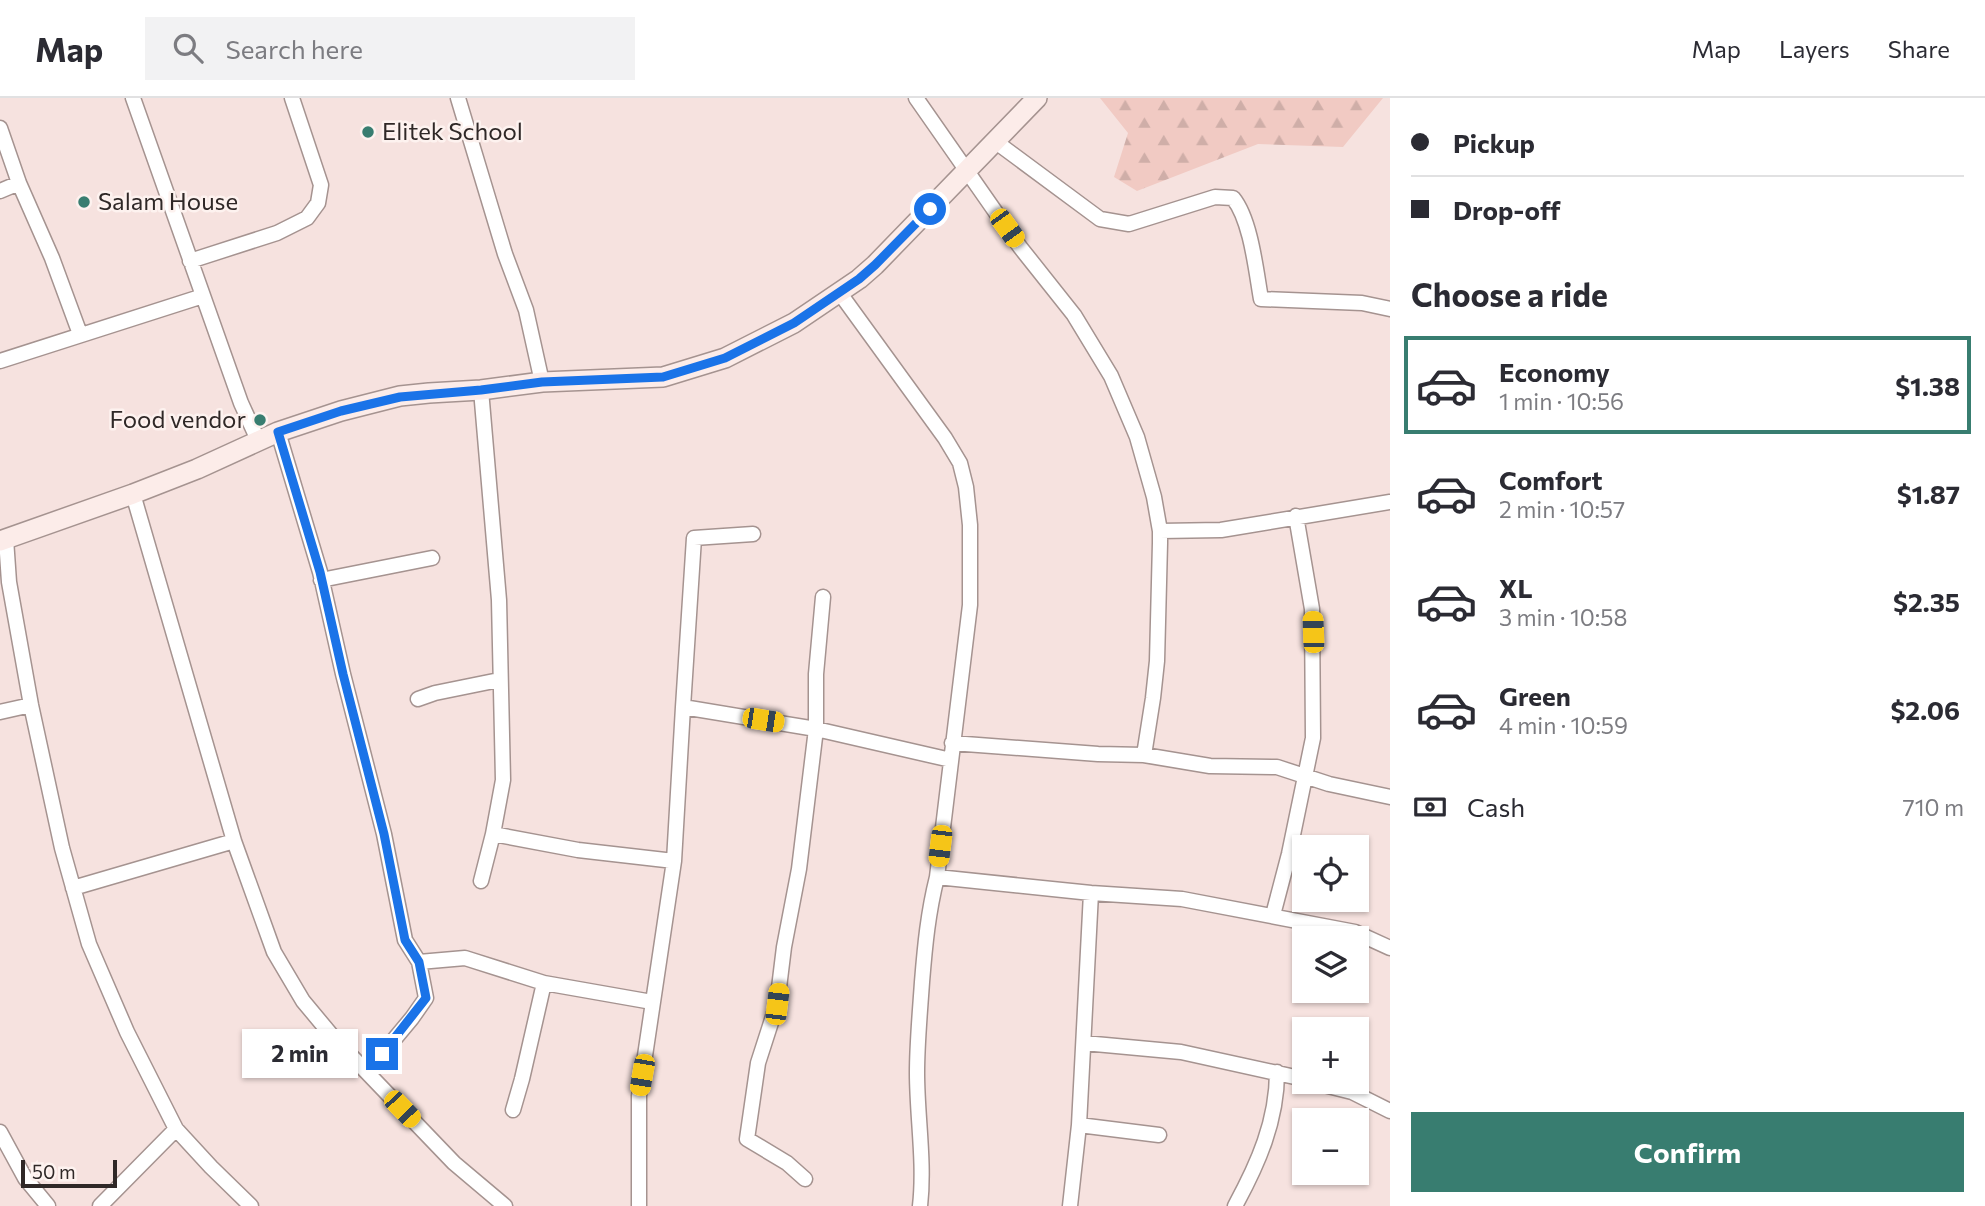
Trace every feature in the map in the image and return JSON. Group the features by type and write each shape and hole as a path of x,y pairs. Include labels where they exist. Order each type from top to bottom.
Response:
{"main road":[{"path":"3,540 133,494 197,469 278,432 341,411 400,397 542,382 663,377 725,358 794,323 875,265 1037,98"}],"street":[{"path":"133,98 241,403 258,440"},
{"path":"190,261 277,233 307,218 318,203 321,185 292,98"},
{"path":"458,98 505,254 526,310 542,382"},
{"path":"916,98 1020,247 1074,315 1111,376 1137,437 1160,531 1157,661 1144,755"},
{"path":"0,128 19,183 52,258 80,334"},
{"path":"996,142 1100,219 1129,224 1215,197 1233,198 1240,206 1254,254 1261,299 1363,303 1390,309"},
{"path":"0,191 19,183"},
{"path":"839,292 945,438 960,463 966,486 970,524 970,605 937,877 928,912 917,1058 918,1132 922,1166 920,1206"},
{"path":"0,361 203,296"},
{"path":"481,390 499,600 503,780 481,881"},
{"path":"278,432 321,580 384,834 405,940 419,962 426,998 367,1072"},
{"path":"133,494 233,841 274,952 303,1001 333,1037 454,1163 505,1206"},
{"path":"1160,531 1222,530 1390,502"},
{"path":"1273,915 1289,854 1313,738 1312,609 1296,516"},
{"path":"639,1206 639,1096 674,861 694,538 753,534"},
{"path":"3,540 31,705 62,848 89,944 127,1032 176,1129 249,1206"},
{"path":"321,580 432,558"},
{"path":"805,1179 787,1163 747,1139 758,1063 777,1004 799,869 816,729 816,674 823,597"},
{"path":"418,699 499,680"},
{"path":"0,712 31,705"},
{"path":"684,707 816,729 951,760"},
{"path":"952,743 1144,755 1210,766 1277,767 1329,784 1390,797"},
{"path":"493,834 578,850 674,861"},
{"path":"73,888 233,841"},
{"path":"937,877 1091,893 1182,899 1355,932 1390,947"},
{"path":"1070,1206 1079,1125 1091,893"},
{"path":"419,962 465,958 544,983 652,1002"},
{"path":"513,1110 526,1067 544,983"},
{"path":"1084,1043 1181,1052 1292,1076"},
{"path":"1235,1206 1269,1129 1277,1097 1277,1072"},
{"path":"1356,1094 1390,1111"},
{"path":"1079,1125 1159,1135"},
{"path":"100,1206 176,1129"},
{"path":"0,1132 25,1178 48,1206"}],"green space":[{"path":"1100,98 1383,98 1343,147 1258,144 1137,191 1114,177 1128,133"}],"place":[{"name":"Elitek School","path":"368,132"},
{"name":"Salam House","path":"84,202"},
{"name":"Food vendor","path":"260,420"}],"route":[{"path":"382,1054 426,998 419,962 405,940 384,834 320,572 278,432 341,411 400,397 542,382 663,377 725,358 794,323 859,279 930,209"}]}
